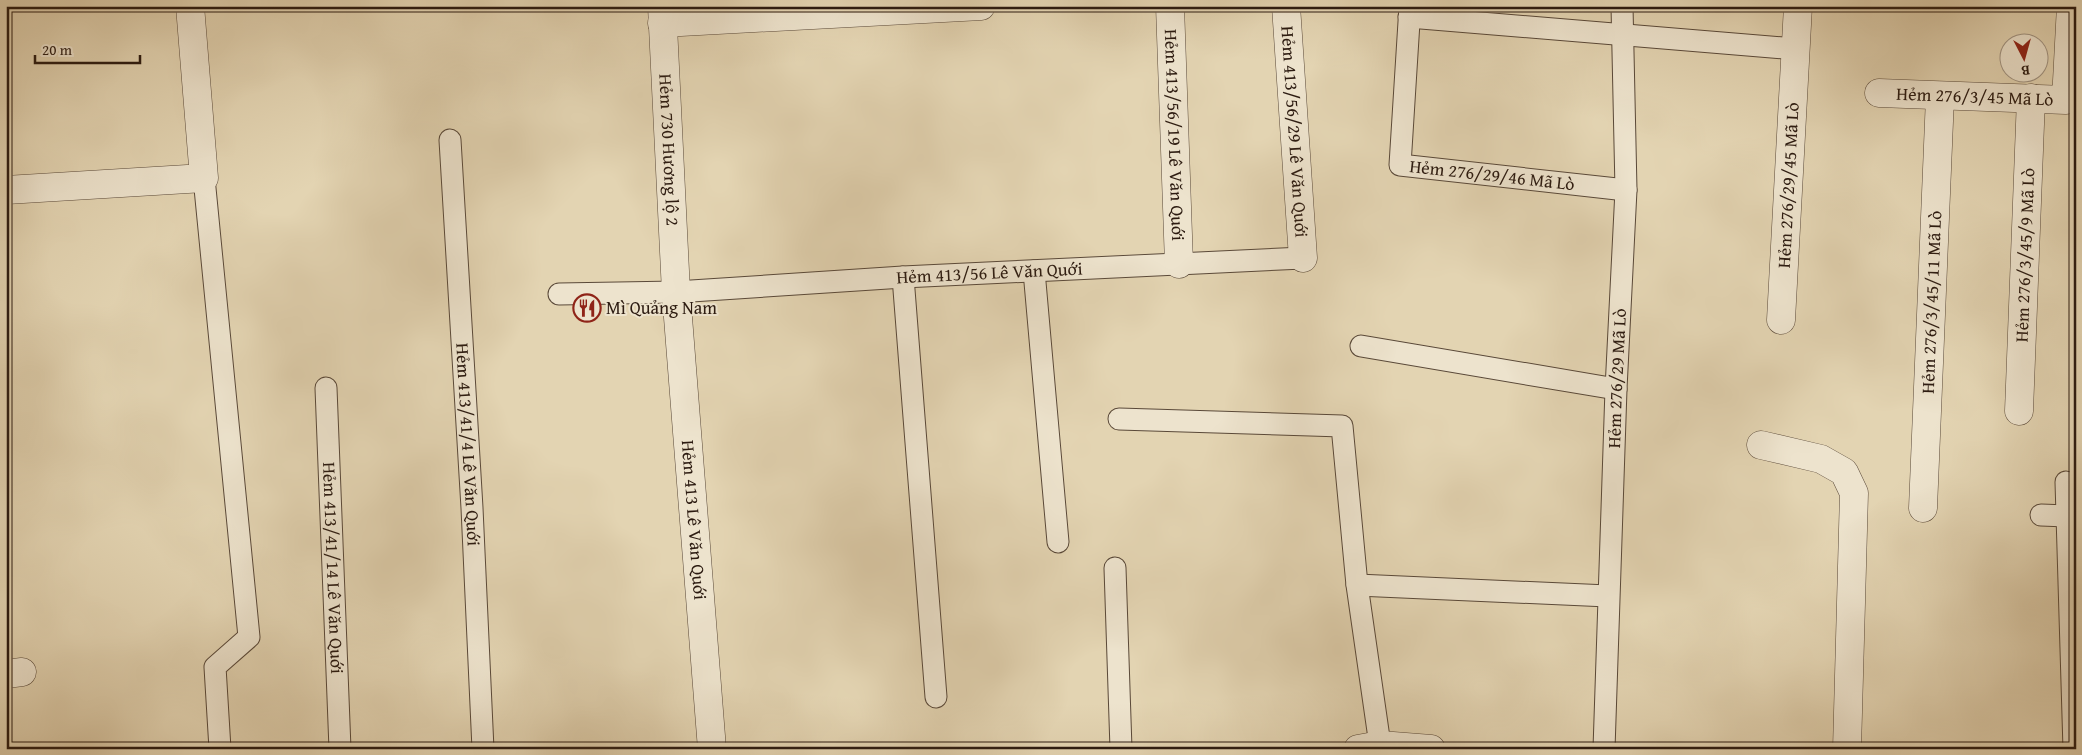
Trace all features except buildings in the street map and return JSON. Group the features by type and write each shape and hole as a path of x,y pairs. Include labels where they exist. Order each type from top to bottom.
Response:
{"street":[{"path":"6,190 204,178 190,6"},
{"path":"662,15 981,6"},
{"name":"Hẻm 413/56/19 Lê Văn Quới","path":"1170,6 1178,264"},
{"name":"Hẻm 413/56/29 Lê Văn Quới","path":"1286,6 1303,258"},
{"name":"Hẻm 276/29/45 Mã Lò","path":"1781,320 1798,6"},
{"name":"Hẻm 276/3/45 Mã Lò","path":"1880,93 1940,97 2066,100 2071,6"},
{"name":"Hẻm 730 Hương lộ 2","path":"662,15 676,292"},
{"name":"Hẻm 276/3/45/11 Mã Lò","path":"1923,508 1940,97"},
{"name":"Hẻm 276/3/45/9 Mã Lò","path":"2019,411 2031,98"},
{"name":"Hẻm 413 Lê Văn Quới","path":"676,292 712,749"},
{"path":"1761,444 1821,459 1844,472 1854,493 1847,749"},
{"path":"1373,748 1431,749"}],"lane":[{"name":"Hẻm 276/29 Mã Lò","path":"1604,749 1616,389 1626,190 1621,34 1622,6"},
{"path":"1410,11 1621,34 1796,49"},
{"name":"Hẻm 276/29/46 Mã Lò","path":"1410,11 1400,165 1626,190"},
{"name":"Hẻm 413/41/4 Lê Văn Quới","path":"450,140 472,508 483,749"},
{"path":"204,178 249,638 215,667 220,749"},
{"name":"Hẻm 413/56 Lê Văn Quới","path":"559,294 676,292 903,277 1303,258"},
{"path":"1034,271 1058,542"},
{"path":"903,277 936,697"},
{"path":"1361,346 1616,389"},
{"name":"Hẻm 413/41/14 Lê Văn Quới","path":"326,388 340,749"},
{"path":"1120,419 1342,426 1373,748"},
{"path":"2066,482 2074,749"},
{"path":"2041,515 2067,516"},
{"path":"1115,568 1121,749"},
{"path":"1357,585 1608,596"}],"place":[{"name":"Mì Quảng Nam","path":"587,308"}]}
